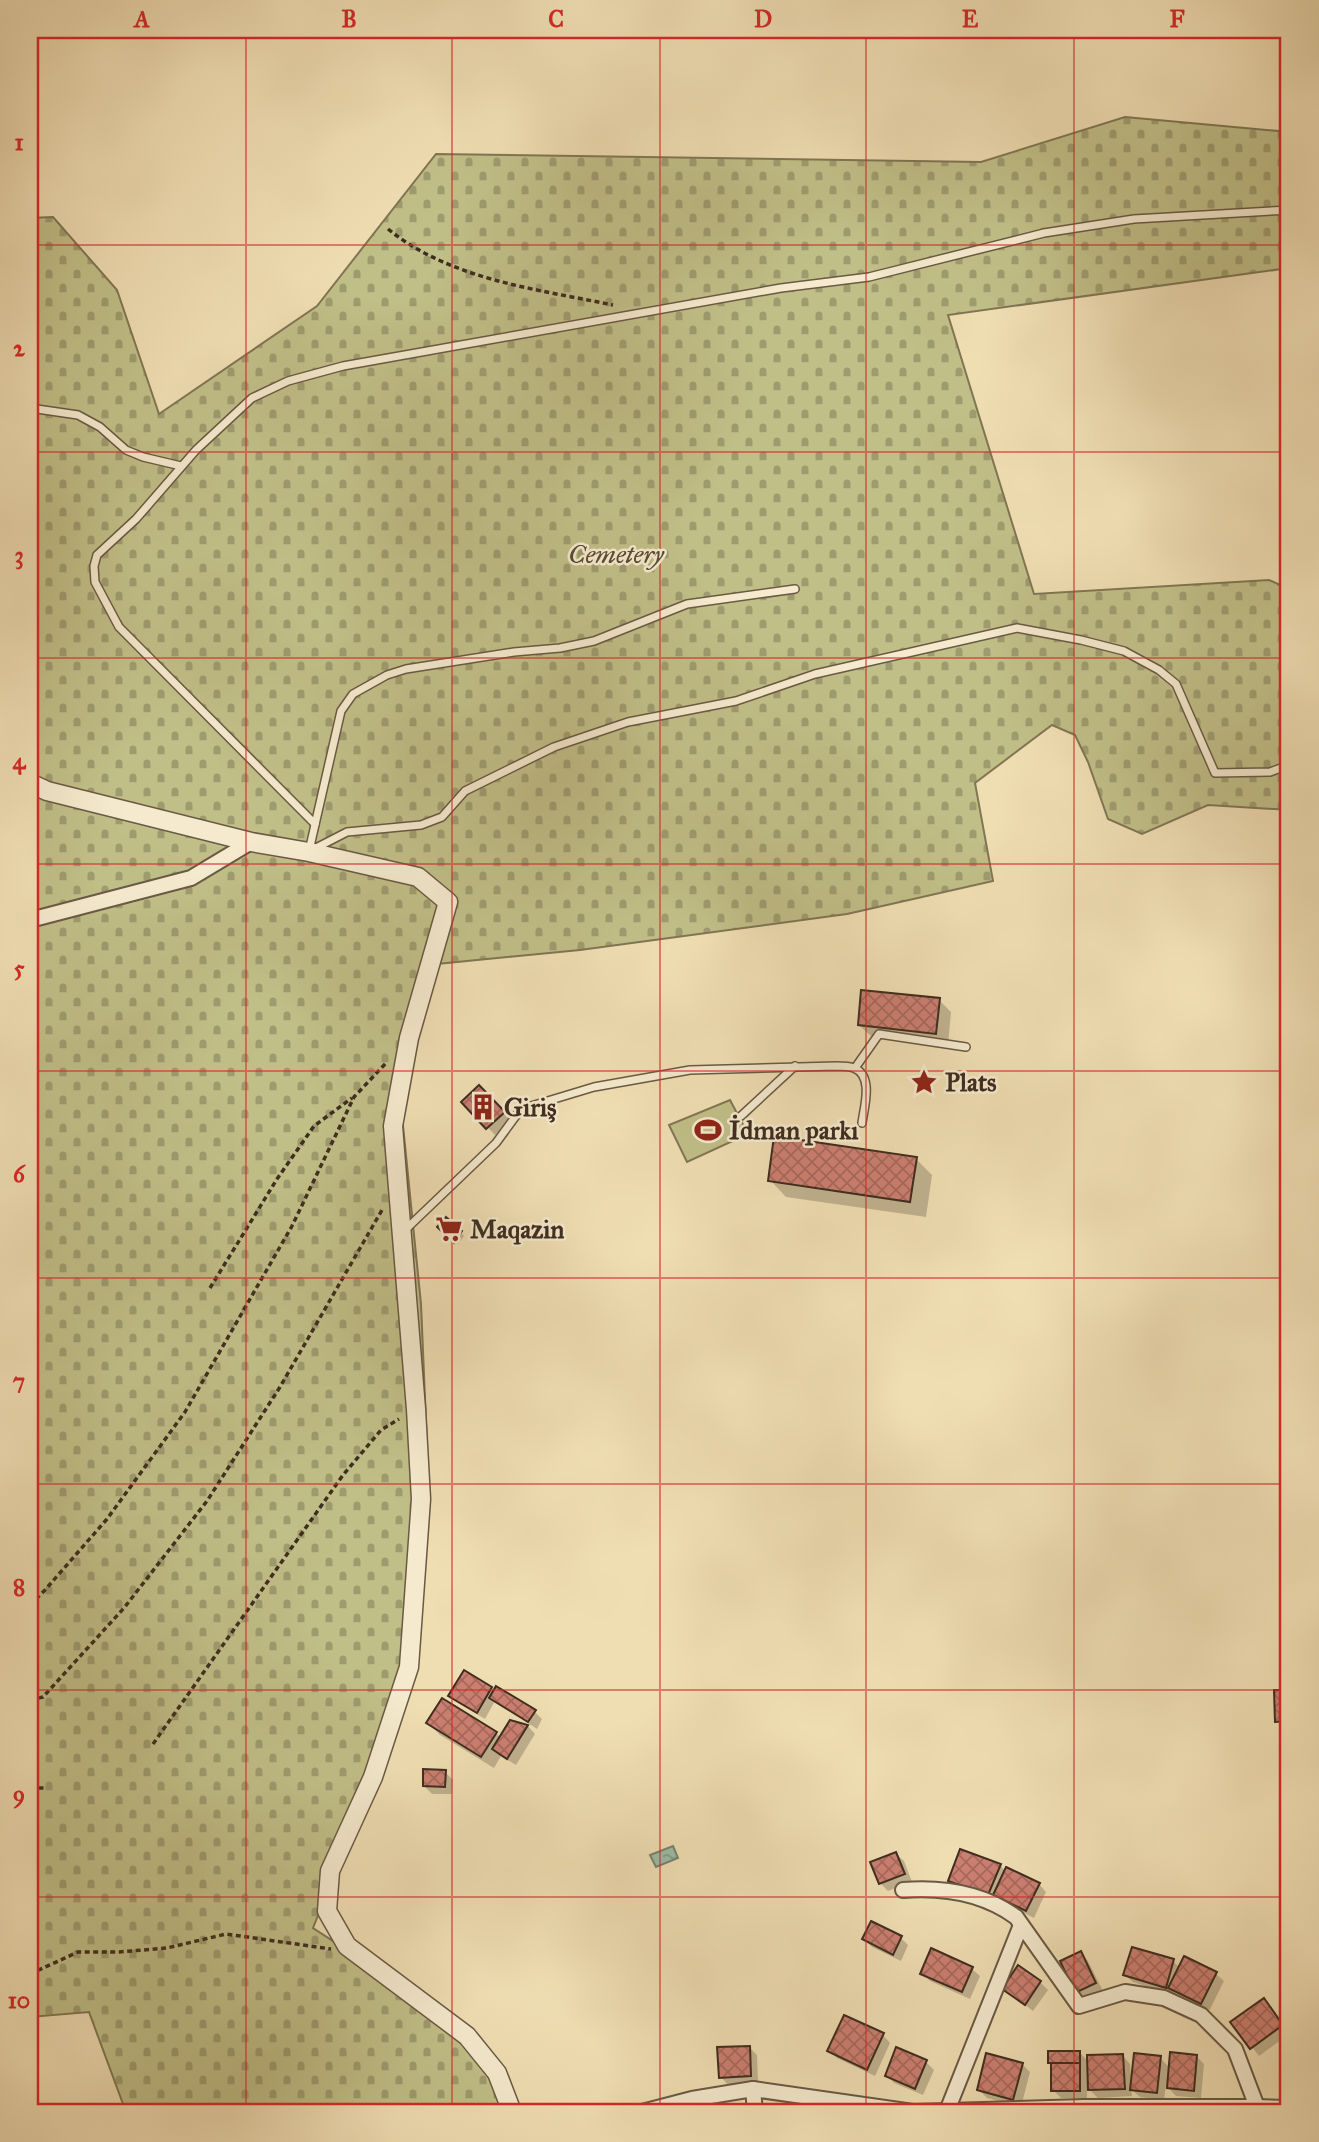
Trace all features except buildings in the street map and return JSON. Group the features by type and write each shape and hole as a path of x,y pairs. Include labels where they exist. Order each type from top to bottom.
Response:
{"street":[{"path":"30,783 47,791 251,842 309,852 418,877 448,902 410,1038 393,1126 421,1499 409,1667 373,1777 330,1871 327,1911 347,1946 467,2036 497,2073 512,2112"},
{"path":"30,920 191,878 251,842"},
{"path":"903,1890 932,1888 983,1899 1003,1908 1016,1917 1079,2006 1125,1992 1164,1998 1201,2015 1236,2049 1257,2109"},
{"path":"947,2111 1021,1925"},
{"path":"642,2112 692,2099 753,2089 913,2112 1289,2109"},
{"path":"753,2089 755,2112"}],"lane":[{"path":"315,824 119,627 96,582 94,566 97,555 136,519 181,466 252,398 288,381 343,366 781,288 869,277 1044,233 1134,219 1289,210"},
{"path":"30,408 78,415 100,427 126,450 181,466"},
{"path":"309,852 341,711 353,694 387,675 406,669 514,652 560,648 594,640 687,604 795,589"},
{"path":"309,852 347,832 421,825 442,817 465,791 554,747 628,722 736,701 815,674 1017,628 1081,639 1124,651 1159,670 1176,684 1214,773 1270,772 1289,765"},
{"path":"855,1068 879,1034 966,1047"},
{"path":"741,1116 795,1066"},
{"path":"402,1232 496,1143 522,1109 594,1087 690,1070 795,1066 855,1068 862,1075 867,1088 862,1123"}],"path":[{"path":"388,229 410,247 487,278 646,312"},
{"path":"210,1288 277,1179 314,1126 354,1097 410,1038"},
{"path":"30,1605 107,1519 185,1412 292,1226 354,1097"},
{"path":"30,1700 43,1697 124,1608 206,1501 280,1387 370,1227 398,1185"},
{"path":"153,1744 342,1475 381,1430 416,1409"},
{"path":"30,1788 44,1788"},
{"path":"30,1974 78,1952 167,1948 226,1934 326,1950 347,1946"}],"green space":[{"name":"Cemetery","path":"1125,117 1289,132 1289,268 948,315 1034,594 1269,580 1289,589 1289,810 1208,805 1142,834 1108,819 1088,762 1075,735 1052,725 975,783 993,881 847,914 580,950 437,964 397,1066 421,1304 429,1493 401,1706 313,1928 415,1994 483,2050 503,2112 126,2112 89,2012 30,2017 30,218 53,217 117,290 159,414 317,306 436,154 981,162"},
{"name":"İdman parkı","path":"730,1100 748,1134 687,1162 669,1125"}],"water":[{"path":"673,1846 678,1858 656,1867 650,1855"}],"place":[{"name":"Plats","path":"924,1082"},
{"name":"Giriş","path":"483,1107"},
{"name":"İdman parkı","path":"708,1130"},
{"name":"Maqazin","path":"449,1229"}]}
